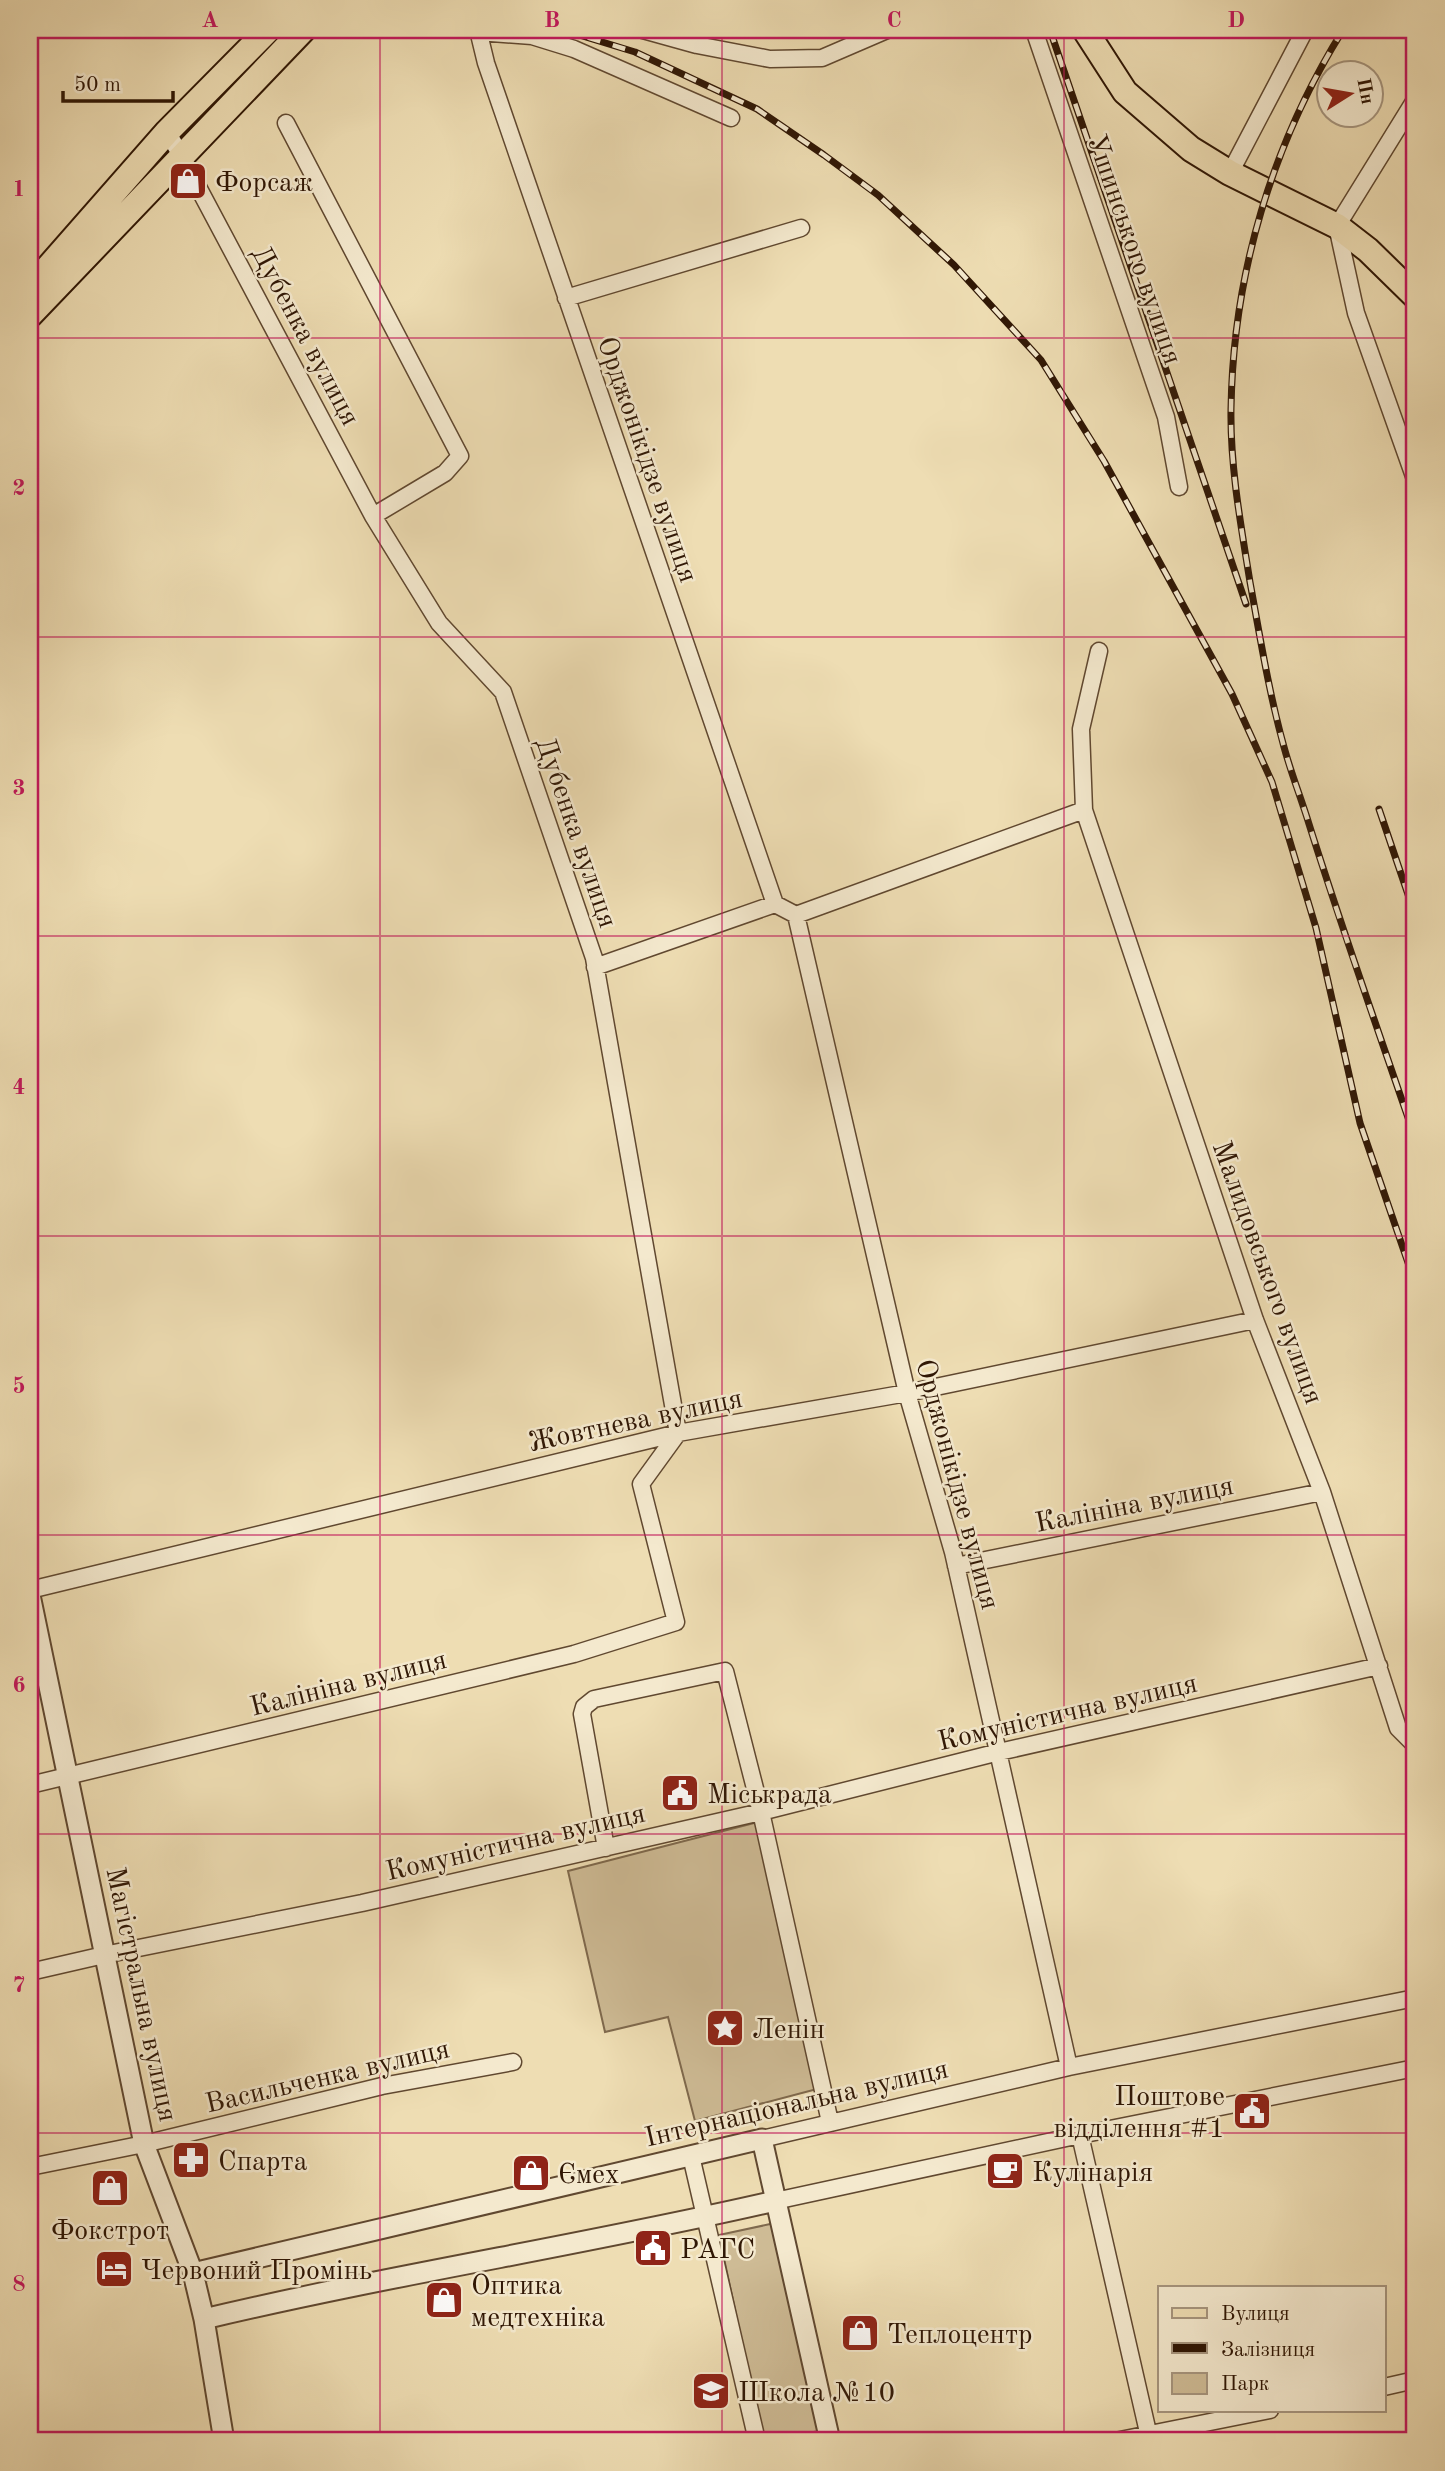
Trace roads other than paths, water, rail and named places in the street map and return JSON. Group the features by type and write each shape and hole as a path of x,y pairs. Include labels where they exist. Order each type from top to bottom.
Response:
{"main road":[{"path":"30,288 167,132 268,30"},
{"path":"30,315 303,30"},
{"path":"1085,30 1125,92 1191,149 1230,173 1337,226 1368,250 1415,296"}],"street":[{"path":"643,30 697,46 770,59 822,58 887,30"},
{"name":"Ушинського вулиця","path":"1034,30 1166,417 1179,487"},
{"path":"1230,173 1304,30"},
{"path":"478,31 533,36 574,49 731,118"},
{"name":"Орджонікідзе вулиця","path":"478,31 486,63 775,904"},
{"path":"1415,100 1337,226 1356,313 1415,479"},
{"path":"286,123 460,456 445,473 373,516"},
{"name":"Дубенка вулиця","path":"167,132 373,516 439,623 503,692 590,945 678,1433"},
{"path":"566,298 801,228"},
{"name":"Малидовського вулиця","path":"1099,651 1081,729 1084,810 1255,1320 1322,1492 1398,1728 1415,1745"},
{"path":"595,967 775,904 796,915 1084,810"},
{"name":"Орджонікідзе вулиця","path":"796,915 907,1393 956,1566 1069,2067"},
{"name":"Жовтнева вулиця","path":"30,1593 678,1433 907,1393 1255,1320"},
{"name":"Калініна вулиця","path":"30,1785 575,1654 676,1622 641,1484 678,1433"},
{"name":"Калініна вулиця","path":"956,1566 1322,1492"},
{"name":"Магістральна вулиця","path":"30,1593 144,2144 193,2273 204,2319 225,2441"},
{"name":"Комуністична вулиця","path":"30,1972 362,1903 607,1848 999,1752 1378,1666"},
{"path":"607,1848 582,1714 584,1707 594,1699 726,1671 761,1812 830,2122"},
{"name":"Інтернаціональна вулиця","path":"193,2273 1069,2067 1415,1998"},
{"name":"Васильченка вулиця","path":"30,2167 144,2144 382,2086 513,2062"},
{"path":"204,2319 705,2217 1080,2135 1415,2068"},
{"path":"1080,2135 1149,2438"},
{"path":"762,2140 830,2441"},
{"path":"691,2156 755,2432"},
{"path":"1386,2387 1415,2380"},
{"path":"1115,2441 1149,2438 1261,2412"}],"railway":[{"path":"563,30 635,52 757,109 824,155 878,195 954,265 1041,360 1104,461 1232,694 1272,782 1316,928 1360,1123 1415,1283"},
{"path":"1050,30 1246,604"},
{"path":"1343,30 1296,118 1261,212 1239,309 1233,359 1232,452 1250,582 1269,686 1284,747 1415,1138"},
{"path":"1379,809 1415,915"}],"place":[{"name":"Форсаж","path":"188,181"},
{"name":"Міськрада","path":"680,1793"},
{"name":"Ленін","path":"725,2028"},
{"name":"Поштове відділення #1","path":"1252,2111"},
{"name":"Спарта","path":"191,2160"},
{"name":"Кулінарія","path":"1005,2171"},
{"name":"Ємех","path":"531,2173"},
{"name":"Фокстрот","path":"110,2188"},
{"name":"РАГС","path":"653,2248"},
{"name":"Червоний Промінь","path":"114,2269"},
{"name":"Оптика медтехніка","path":"444,2300"},
{"name":"Теплоцентр","path":"860,2333"},
{"name":"Школа №10","path":"711,2391"}]}
